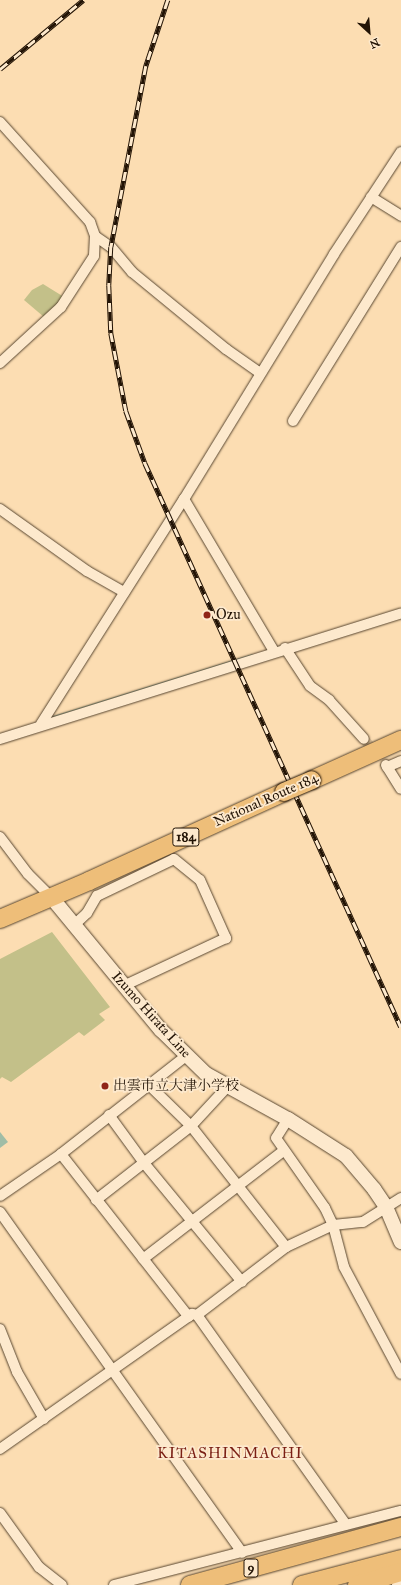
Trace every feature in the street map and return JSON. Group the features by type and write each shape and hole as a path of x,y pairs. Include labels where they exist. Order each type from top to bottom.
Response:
{"highway":[{"name":"National Route 184","path":"0,919 52,898 401,740"},
{"name":"9","path":"190,1585 401,1527"},
{"path":"302,1585 401,1559"},
{"path":"357,1585 401,1572"}],"main road":[{"name":"Izumo Hirata Line","path":"52,898 73,926 186,1056 206,1074 227,1087 288,1119 346,1156 362,1172 386,1207 401,1242"}],"street":[{"path":"0,122 90,222 95,236 94,256 61,307 0,362"},
{"path":"41,724 184,499 260,373 401,152"},
{"path":"372,197 401,216"},
{"path":"95,236 111,247 132,272 226,349 260,373"},
{"path":"293,421 401,247"},
{"path":"184,499 274,651"},
{"path":"0,509 87,570 124,592"},
{"path":"0,739 41,724 242,664 274,651 401,613"},
{"path":"285,648 310,686 329,700 364,739"},
{"path":"401,761 387,766 401,789"},
{"path":"0,837 28,874 52,898"},
{"path":"73,926 88,913 97,896 174,859 200,880 226,938 124,985"},
{"path":"0,1196 61,1154 186,1056"},
{"path":"149,1085 191,1126 286,1247"},
{"path":"96,1200 191,1126 227,1087"},
{"path":"109,1115 144,1163 242,1282"},
{"path":"288,1119 276,1138 283,1151 325,1208 333,1225 344,1267 401,1374"},
{"path":"144,1259 239,1187 283,1151"},
{"path":"61,1154 144,1259 193,1316 346,1525"},
{"path":"0,1449 242,1282 286,1247 333,1225 363,1222 401,1198"},
{"path":"0,1212 242,1553"},
{"path":"0,1330 17,1372 44,1419"},
{"path":"114,1585 401,1511"},
{"path":"0,1513 39,1567 62,1585"},
{"path":"397,1585 401,1584"}],"shaded area":[{"path":"43,284 64,297 44,317 24,300 32,290"},
{"path":"52,932 110,1007 99,1014 105,1020 84,1036 79,1032 11,1082 2,1077 0,1079 0,959"},
{"path":"0,1132 8,1142 0,1148"}],"waterway":[{"path":"53,717 252,655"}],"tunnel":[{"path":"364,739 386,765"}],"railway":[{"path":"0,69 83,0"},
{"path":"168,0 146,66 111,247 109,285 111,333 126,411 145,463 401,1027"}],"place":[{"name":"Ozu","path":"207,615"},
{"name":"出雲市立大津小学校","path":"105,1086"}],"district":[{"name":"KITASHINMACHI","path":"230,1454"}]}
